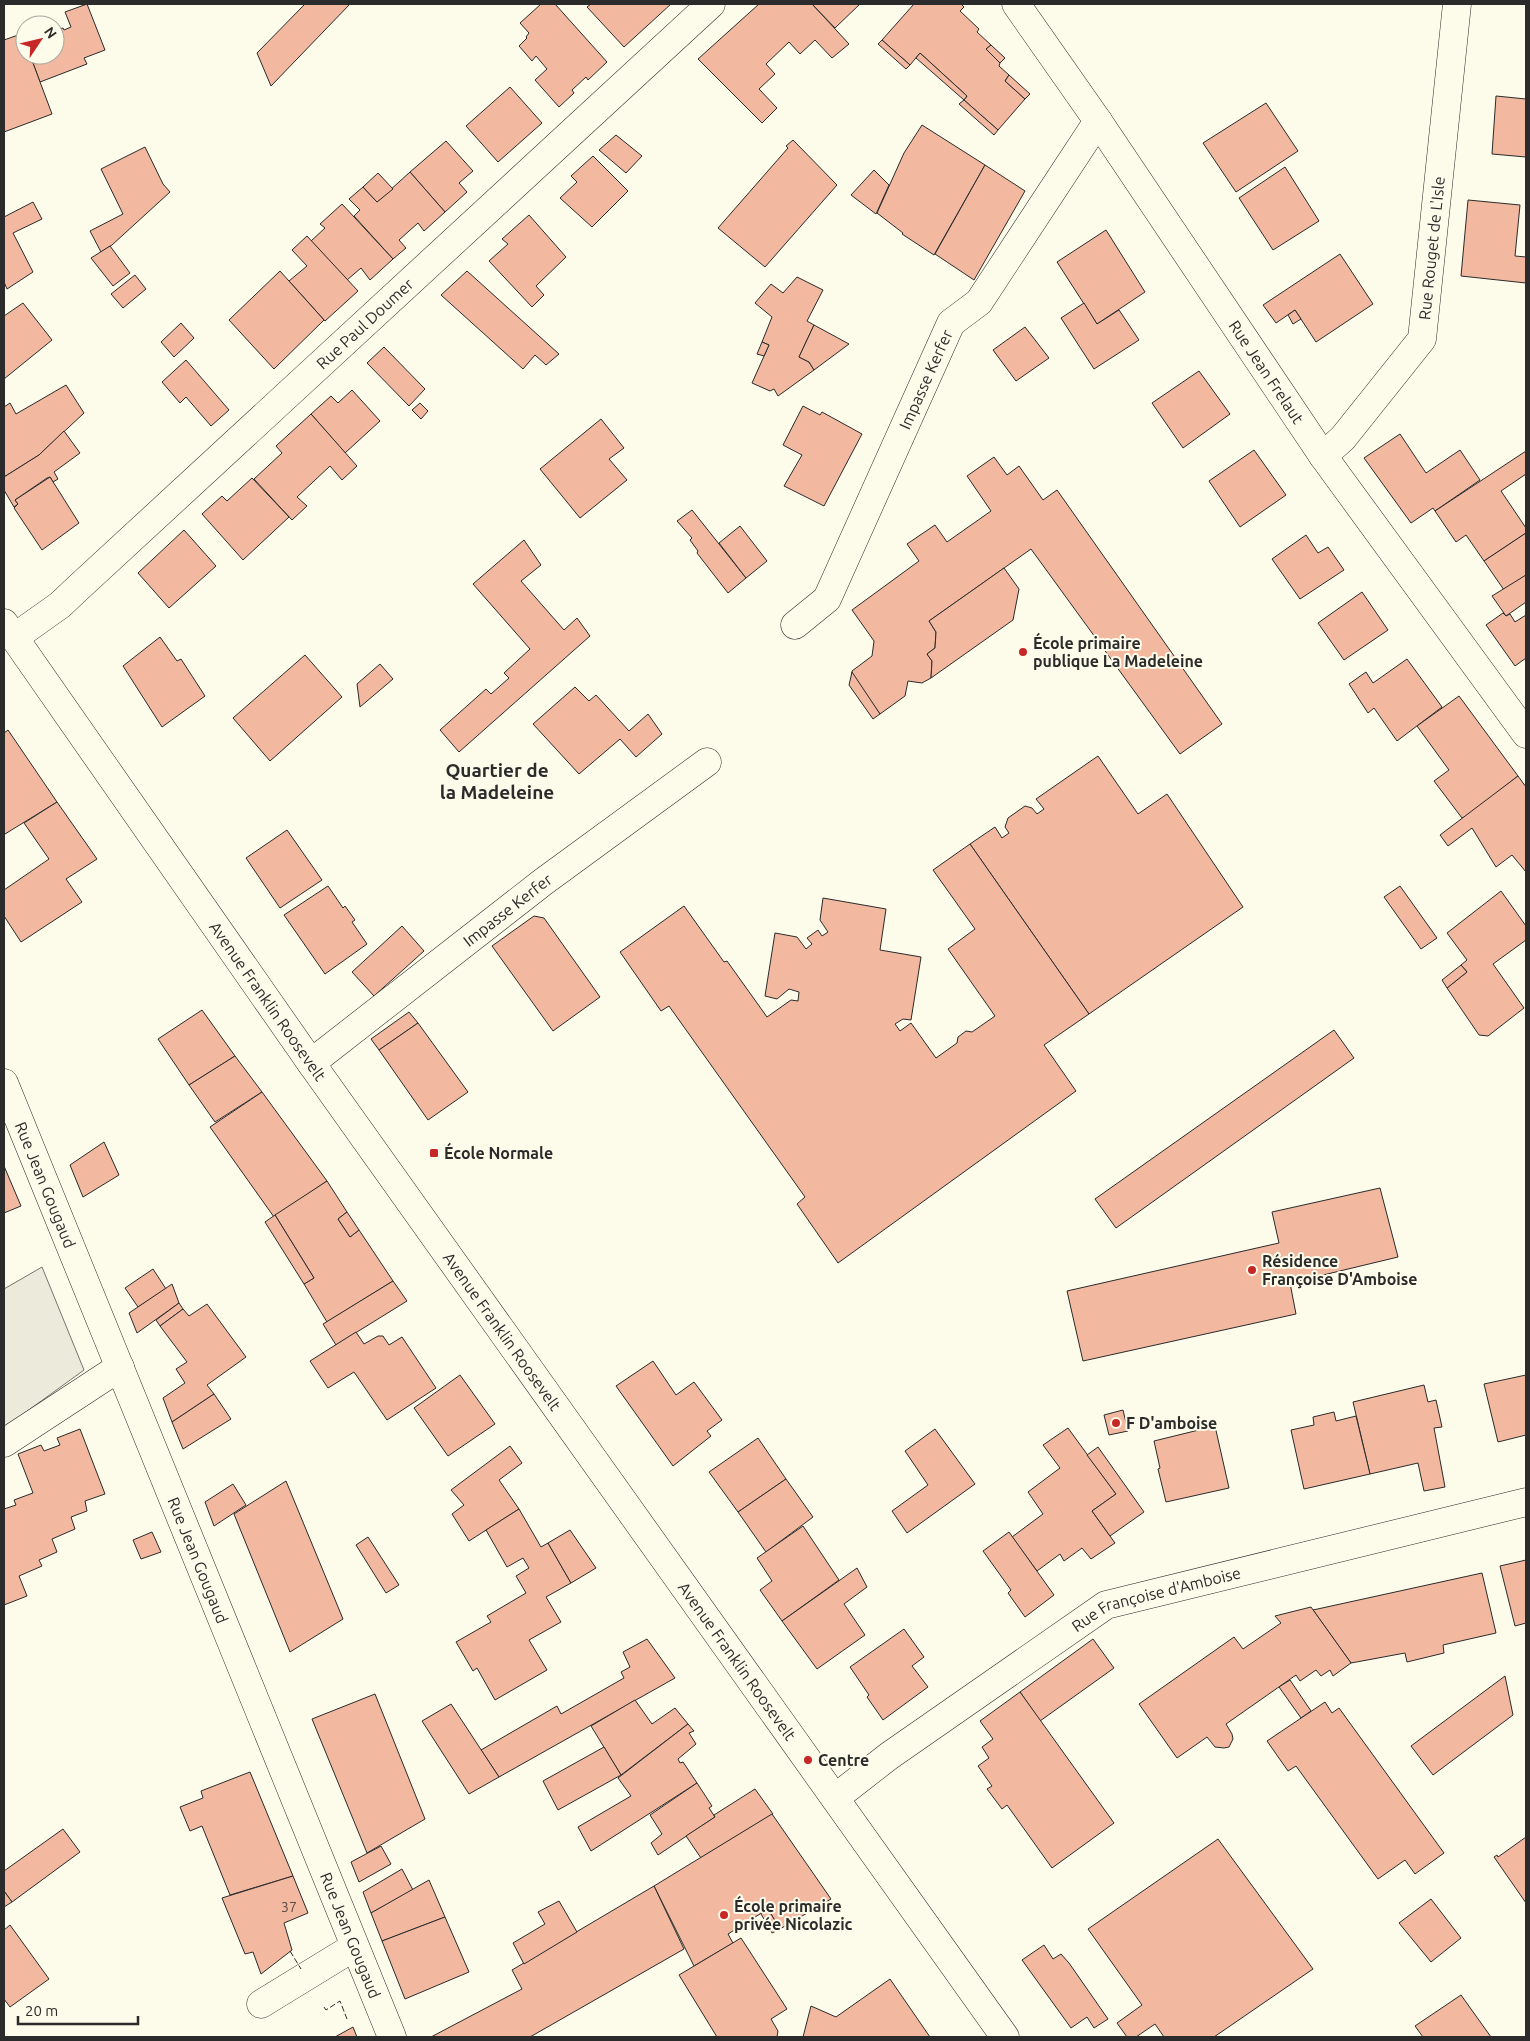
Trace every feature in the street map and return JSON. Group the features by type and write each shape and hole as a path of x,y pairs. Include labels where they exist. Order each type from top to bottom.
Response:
{"street":[{"name":"Rue Paul Doumer","path":"9,630 72,594 711,4"},
{"name":"Rue Jean Frelaut","path":"1016,4 1098,121 1323,456 1526,734"},
{"name":"Rue Rouget de L'Isle","path":"1323,456 1344,438 1422,340 1457,4"},
{"name":"Impasse Kerfer","path":"795,625 827,599 951,323 979,302 1098,121"},
{"name":"Avenue Franklin Roosevelt","path":"9,630 311,1063 1005,2037"},
{"name":"Impasse Kerfer","path":"311,1063 542,882 707,762"},
{"name":"Rue Jean Gougaud","path":"4,1083 392,2037"},
{"path":"4,1443 120,1367"},
{"name":"Rue Françoise d'Amboise","path":"835,1798 889,1756 1106,1605 1526,1502"},
{"path":"261,2004 354,1947"}],"shaded area":[{"path":"42,1267 84,1370 4,1428 4,1289"}],"building":[{"path":"87,4 105,50 84,58 87,64 40,82 34,65 65,65 65,30 71,27 65,12"},
{"path":"305,4 350,4 271,86 257,53"},
{"path":"541,4 555,4 607,62 588,80 586,77 572,90 574,93 559,107 535,80 547,69 536,56 532,61 519,46 529,33 520,23"},
{"path":"591,4 671,4 624,47 587,7"},
{"path":"759,4 812,4 849,44 832,58 815,40 800,54 789,42 766,64 775,74 759,89 777,108 762,123 698,59"},
{"path":"812,4 860,4 835,28"},
{"path":"914,4 961,4 964,7 960,11 979,29 977,32 991,45 986,49 1000,63 999,66 1009,75 1005,81 1025,99 998,130 964,100 967,96 920,53 910,65 882,40"},
{"path":"15,36 15,65 34,65 52,114 4,132 4,40"},
{"path":"882,40 910,65 906,69 878,44"},
{"path":"991,45 1005,58 1000,63 986,49"},
{"path":"920,53 967,96 964,100 916,58"},
{"path":"1009,75 1030,94 1025,99 1005,81"},
{"path":"510,87 542,123 498,162 466,126"},
{"path":"1496,96 1526,99 1526,157 1492,154"},
{"path":"964,100 998,130 994,135 959,104"},
{"path":"1266,103 1298,151 1236,192 1203,143"},
{"path":"922,125 985,165 934,255 902,234 877,213 904,153"},
{"path":"616,135 642,156 626,173 599,150"},
{"path":"793,140 837,185 765,267 718,228"},
{"path":"446,141 473,171 459,183 467,192 445,212 410,172"},
{"path":"145,147 163,184 170,192 112,245 101,252 90,231 123,214 101,169"},
{"path":"593,156 628,191 592,227 560,198 577,182 571,176"},
{"path":"985,165 1025,191 974,280 935,254"},
{"path":"1285,167 1319,221 1273,250 1239,198"},
{"path":"874,170 889,185 876,214 851,195"},
{"path":"410,172 445,212 424,231 418,223 399,240 406,248 393,259 354,216 360,210 349,199 363,187 377,202"},
{"path":"378,173 393,189 377,202 363,187"},
{"path":"1468,200 1520,205 1515,256 1526,257 1526,283 1461,276"},
{"path":"33,202 42,219 13,233 33,272 7,289 4,282 4,217"},
{"path":"342,204 393,259 370,280 361,268 347,280 311,241 325,228 320,224"},
{"path":"529,215 566,257 536,286 544,295 532,307 489,261 508,244 502,239"},
{"path":"1106,230 1145,292 1097,324 1057,262"},
{"path":"307,236 358,291 325,321 289,281 307,266 292,250"},
{"path":"110,246 130,273 113,286 91,258"},
{"path":"1340,254 1373,304 1316,342 1295,310 1276,323 1263,305"},
{"path":"280,271 324,320 274,369 229,320"},
{"path":"467,271 559,354 546,365 535,355 523,369 441,295"},
{"path":"135,275 146,289 123,308 111,294"},
{"path":"797,277 823,290 807,321 814,325 799,357 809,362 814,370 778,396 774,389 770,391 752,383 769,345 762,342 772,317 755,303 771,284 783,293"},
{"path":"23,303 52,340 4,379 4,316"},
{"path":"1084,303 1097,324 1119,310 1139,340 1094,369 1061,318"},
{"path":"1295,310 1301,319 1293,324 1288,315"},
{"path":"181,323 194,338 174,357 161,342"},
{"path":"814,325 849,344 814,370 809,362 799,357"},
{"path":"1025,327 1049,358 1016,381 993,350"},
{"path":"762,342 769,345 764,356 757,354"},
{"path":"384,347 425,389 409,406 367,363"},
{"path":"186,360 229,410 211,426 186,397 180,403 162,382"},
{"path":"1199,371 1230,414 1183,448 1152,403"},
{"path":"66,385 84,413 39,455 4,477 4,407 10,403 16,414"},
{"path":"352,390 380,421 345,453 311,414 331,396 338,403"},
{"path":"420,403 428,411 421,419 412,410"},
{"path":"803,406 820,415 822,412 862,434 824,506 784,486 802,455 783,445"},
{"path":"311,414 357,466 342,480 330,466 297,497 307,506 292,520 254,479 282,453 276,446"},
{"path":"601,419 624,448 609,459 627,480 580,518 540,469"},
{"path":"64,431 80,453 54,472 58,479 53,482 50,477 47,478 15,500 18,504 14,507 4,490 4,477 39,455"},
{"path":"1400,434 1426,473 1460,450 1480,480 1435,511 1433,508 1411,523 1364,458"},
{"path":"1254,450 1286,495 1240,527 1209,481"},
{"path":"1526,451 1526,474 1501,491 1526,528 1526,533 1484,561 1466,535 1456,542 1435,511"},
{"path":"994,457 1007,475 1019,466 1043,500 1057,490 1222,724 1180,754 1031,549 929,621 936,632 935,648 927,654 932,661 931,678 922,683 908,681 905,696 880,714 852,675 852,671 872,656 874,641 852,610 919,561 907,544 935,525 947,542 991,511 967,476"},
{"path":"50,477 79,523 42,550 14,508 18,504 15,500"},
{"path":"252,478 289,517 243,560 202,514 222,496 227,501"},
{"path":"692,510 746,578 728,593 697,553 698,551 690,540 692,538 677,521"},
{"path":"740,526 767,561 746,578 719,543"},
{"path":"184,530 216,566 169,608 138,573"},
{"path":"1526,533 1526,575 1504,590 1484,561"},
{"path":"1306,535 1318,553 1328,547 1344,570 1300,599 1272,559"},
{"path":"524,540 541,565 521,581 564,630 577,618 590,636 459,752 440,730 486,689 491,694 509,678 504,673 530,649 473,584"},
{"path":"1004,568 1019,589 1013,620 931,678 932,661 927,654 935,648 936,632 929,621"},
{"path":"1526,575 1526,602 1506,616 1492,596"},
{"path":"1362,592 1388,630 1344,660 1318,623"},
{"path":"1503,613 1506,616 1510,614 1515,622 1526,615 1526,658 1515,666 1486,625"},
{"path":"160,637 177,661 181,659 205,696 162,727 123,666"},
{"path":"305,655 342,697 270,761 233,718"},
{"path":"1407,659 1442,707 1397,741 1374,708 1368,713 1349,684 1366,672 1373,683"},
{"path":"380,664 393,679 360,707 357,684"},
{"path":"852,672 880,714 873,719 849,685"},
{"path":"575,687 589,701 596,695 629,731 648,714 662,734 636,757 620,739 579,774 533,724"},
{"path":"1459,696 1518,776 1462,818 1434,781 1449,770 1417,726"},
{"path":"8,730 57,802 5,834 4,733"},
{"path":"1098,756 1138,814 1167,794 1243,907 1089,1014 970,844 995,827 1002,838 1009,833 1005,827 1008,818 1025,806 1032,808 1037,814 1044,809 1036,799"},
{"path":"1518,776 1526,787 1526,872 1512,855 1496,867 1472,828 1448,846 1440,835"},
{"path":"57,802 97,859 66,879 82,902 21,942 4,916 4,890 49,859 24,823"},
{"path":"287,830 322,880 280,908 246,858"},
{"path":"970,844 1089,1014 1044,1045 1076,1091 838,1263 797,1204 805,1197 669,1006 661,1011 620,952 684,906 724,962 727,961 767,1017 791,1000 798,1001 799,992 789,989 777,999 765,996 775,933 797,937 806,949 812,944 807,938 818,930 822,936 828,932 820,920 823,898 886,909 880,950 921,957 911,1020 903,1019 895,1024 900,1031 911,1023 936,1058 957,1043 958,1037 966,1031 972,1032 995,1016 948,949 975,929 933,870"},
{"path":"328,886 343,908 345,906 355,920 352,922 367,944 325,974 284,915"},
{"path":"1400,886 1437,938 1421,949 1384,897"},
{"path":"1501,891 1526,926 1526,940 1493,964 1524,1008 1488,1036 1479,1035 1447,988 1467,972 1461,965 1467,960 1447,933"},
{"path":"534,916 544,918 600,997 553,1031 492,946"},
{"path":"402,926 424,951 374,996 352,972"},
{"path":"1461,965 1467,972 1447,988 1442,980"},
{"path":"202,1010 235,1056 189,1085 158,1039"},
{"path":"409,1012 418,1023 379,1050 371,1039"},
{"path":"418,1023 468,1092 428,1120 379,1050"},
{"path":"1334,1030 1354,1058 1116,1228 1095,1199"},
{"path":"235,1056 262,1092 215,1122 189,1085"},
{"path":"262,1092 327,1181 274,1217 210,1127"},
{"path":"104,1142 119,1175 83,1197 70,1165"},
{"path":"4,1166 21,1206 4,1213"},
{"path":"327,1181 347,1212 338,1219 350,1237 359,1230 393,1281 327,1322 304,1284 314,1278 275,1215"},
{"name":"Résidence Françoise D'Amboise","path":"1380,1188 1398,1257 1290,1283 1296,1314 1083,1361 1067,1291 1279,1243 1272,1212"},
{"path":"347,1212 359,1230 350,1237 338,1219"},
{"path":"275,1215 314,1278 304,1284 265,1222"},
{"path":"153,1269 166,1289 138,1307 125,1288"},
{"path":"393,1281 407,1301 336,1345 323,1324"},
{"path":"172,1284 179,1303 137,1333 129,1313"},
{"path":"179,1303 183,1309 160,1326 156,1320"},
{"path":"207,1304 246,1357 207,1385 214,1394 172,1422 163,1398 185,1383 176,1369 187,1362 160,1326 183,1309 189,1316"},
{"path":"356,1332 364,1344 378,1336 383,1336 389,1345 402,1337 436,1388 387,1420 354,1372 328,1388 310,1361"},
{"path":"653,1361 676,1395 694,1382 722,1420 707,1431 711,1436 673,1466 616,1386"},
{"path":"460,1375 495,1424 448,1456 414,1408"},
{"path":"1526,1375 1526,1435 1498,1442 1484,1384"},
{"path":"1424,1385 1428,1402 1436,1400 1442,1427 1434,1428 1445,1487 1424,1491 1418,1463 1370,1474 1353,1402"},
{"path":"214,1394 231,1419 183,1449 172,1422"},
{"name":"F D'amboise","path":"1123,1410 1128,1431 1109,1435 1104,1415"},
{"path":"1334,1412 1336,1421 1356,1416 1370,1474 1304,1489 1291,1430 1314,1425 1313,1417"},
{"path":"1215,1426 1229,1488 1166,1502 1154,1441"},
{"path":"1068,1428 1116,1494 1092,1511 1115,1543 1091,1559 1082,1548 1064,1561 1060,1554 1037,1571 1012,1537 1043,1514 1028,1492 1060,1468 1043,1445"},
{"path":"80,1429 105,1494 85,1501 87,1511 71,1517 75,1529 52,1539 57,1552 39,1560 42,1566 19,1576 27,1596 4,1605 4,1509 16,1505 14,1500 33,1493 18,1454 41,1445 44,1451 60,1445 57,1438"},
{"path":"935,1429 975,1484 907,1533 892,1511 928,1485 905,1451"},
{"path":"758,1438 786,1479 738,1512 709,1472"},
{"path":"510,1446 522,1463 499,1480 519,1509 469,1541 452,1514 464,1505 451,1490"},
{"path":"1098,1447 1144,1512 1110,1536 1092,1511 1116,1494 1087,1455"},
{"path":"786,1479 813,1517 766,1552 738,1512"},
{"path":"286,1481 343,1619 290,1652 234,1514"},
{"path":"233,1484 246,1505 214,1526 205,1502"},
{"path":"519,1509 541,1547 548,1543 571,1583 546,1597 561,1622 529,1640 547,1670 495,1700 477,1668 473,1671 456,1642 491,1622 487,1616 526,1593 516,1576 529,1568 523,1558 507,1567 486,1530"},
{"path":"803,1526 839,1580 782,1621 760,1590 772,1581 757,1558"},
{"path":"570,1530 596,1568 571,1583 548,1543"},
{"path":"152,1532 161,1552 141,1559 133,1540"},
{"path":"1009,1532 1054,1595 1025,1617 1008,1593 1011,1590 983,1551"},
{"path":"368,1537 399,1585 386,1593 356,1545"},
{"path":"1526,1560 1526,1623 1515,1626 1500,1566"},
{"path":"857,1568 867,1587 844,1604 865,1635 817,1669 782,1621"},
{"path":"1482,1573 1496,1633 1443,1645 1444,1653 1407,1662 1405,1653 1351,1663 1313,1610"},
{"path":"1311,1607 1351,1663 1333,1676 1330,1670 1321,1676 1316,1670 1300,1681 1296,1675 1226,1724 1233,1739 1229,1747 1215,1747 1207,1737 1177,1758 1139,1704 1234,1637 1243,1649 1281,1623 1275,1616"},
{"path":"904,1629 924,1657 912,1666 928,1687 883,1720 850,1667"},
{"path":"647,1639 675,1678 499,1777 481,1750 557,1706 561,1714 624,1678 621,1672 630,1667 623,1652"},
{"path":"1093,1639 1114,1668 1040,1721 1020,1692"},
{"path":"1505,1676 1513,1715 1433,1775 1411,1746"},
{"path":"1290,1680 1311,1711 1301,1718 1279,1687"},
{"path":"1020,1692 1114,1823 1052,1868 1007,1805 1002,1809 987,1789 992,1786 978,1766 989,1758 982,1747 993,1739 980,1721"},
{"path":"375,1694 425,1819 367,1853 312,1719"},
{"path":"635,1700 652,1724 675,1708 688,1724 621,1775 591,1726"},
{"path":"1325,1702 1332,1713 1339,1708 1444,1853 1415,1874 1405,1860 1378,1879 1296,1766 1288,1771 1267,1741"},
{"path":"451,1704 499,1777 469,1794 422,1721"},
{"path":"688,1724 694,1731 689,1733 696,1744 678,1759 680,1763 683,1762 697,1783 591,1851 578,1827 631,1796 618,1778"},
{"path":"604,1747 621,1775 558,1810 543,1781"},
{"path":"250,1772 293,1876 230,1895 202,1826 190,1831 180,1807 203,1798 201,1791"},
{"path":"697,1783 712,1806 709,1808 715,1817 658,1855 651,1843 662,1834 650,1815"},
{"path":"755,1789 773,1814 701,1858 686,1836 715,1817 714,1815"},
{"path":"772,1814 831,1899 780,1929 768,1909 728,1934 733,1943 694,1966 654,1886"},
{"path":"63,1829 80,1852 12,1902 4,1891 4,1871"},
{"path":"1526,1837 1526,1903 1494,1857 1497,1855 1498,1857"},
{"path":"1218,1839 1313,1969 1214,2037 1164,2037 1155,2024 1136,2037 1127,2037 1117,2023 1142,2005 1088,1929"},
{"path":"381,1846 391,1864 359,1882 351,1862"},
{"path":"402,1869 413,1890 371,1913 363,1892"},
{"path":"293,1876 308,1913 284,1923 292,1950 261,1974 253,1952 245,1954 222,1898"},
{"path":"429,1880 445,1917 382,1941 371,1913"},
{"path":"654,1886 684,1949 530,2037 431,2037 522,1989 512,1970"},
{"path":"4,1891 12,1902 4,1907"},
{"path":"1431,1899 1461,1938 1431,1962 1399,1923"},
{"path":"559,1901 577,1932 524,1964 513,1943 545,1924 538,1912"},
{"path":"768,1909 780,1929 772,1933 761,1914"},
{"path":"445,1917 469,1972 405,1999 382,1941"},
{"path":"10,1925 49,1979 10,2007 4,1999 4,1930"},
{"path":"741,1938 787,2009 771,2019 778,2031 777,2037 717,2037 679,1975"},
{"path":"1044,1945 1053,1959 1061,1954 1069,1963 1108,2019 1094,2028 1087,2017 1071,2028 1022,1960"},
{"path":"890,1979 930,2037 803,2037 811,2006 836,2017"},
{"path":"1461,1995 1491,2037 1423,2037 1415,2026"},
{"path":"353,2027 357,2037 335,2037"}],"fence":[{"path":"290,1951 301,1969"},
{"path":"324,2007 326,2010 340,2001 347,2019"}],"place":[{"name":"École primaire publique La Madeleine","path":"1023,652"},
{"name":"École Normale","path":"434,1153"},
{"name":"Résidence Françoise D'Amboise","path":"1252,1270"},
{"name":"F D'amboise","path":"1116,1423"},
{"name":"Centre","path":"808,1760"},
{"name":"École primaire privée Nicolazic","path":"724,1915"}],"district":[{"name":"Quartier de la Madeleine","path":"497,781"}]}
